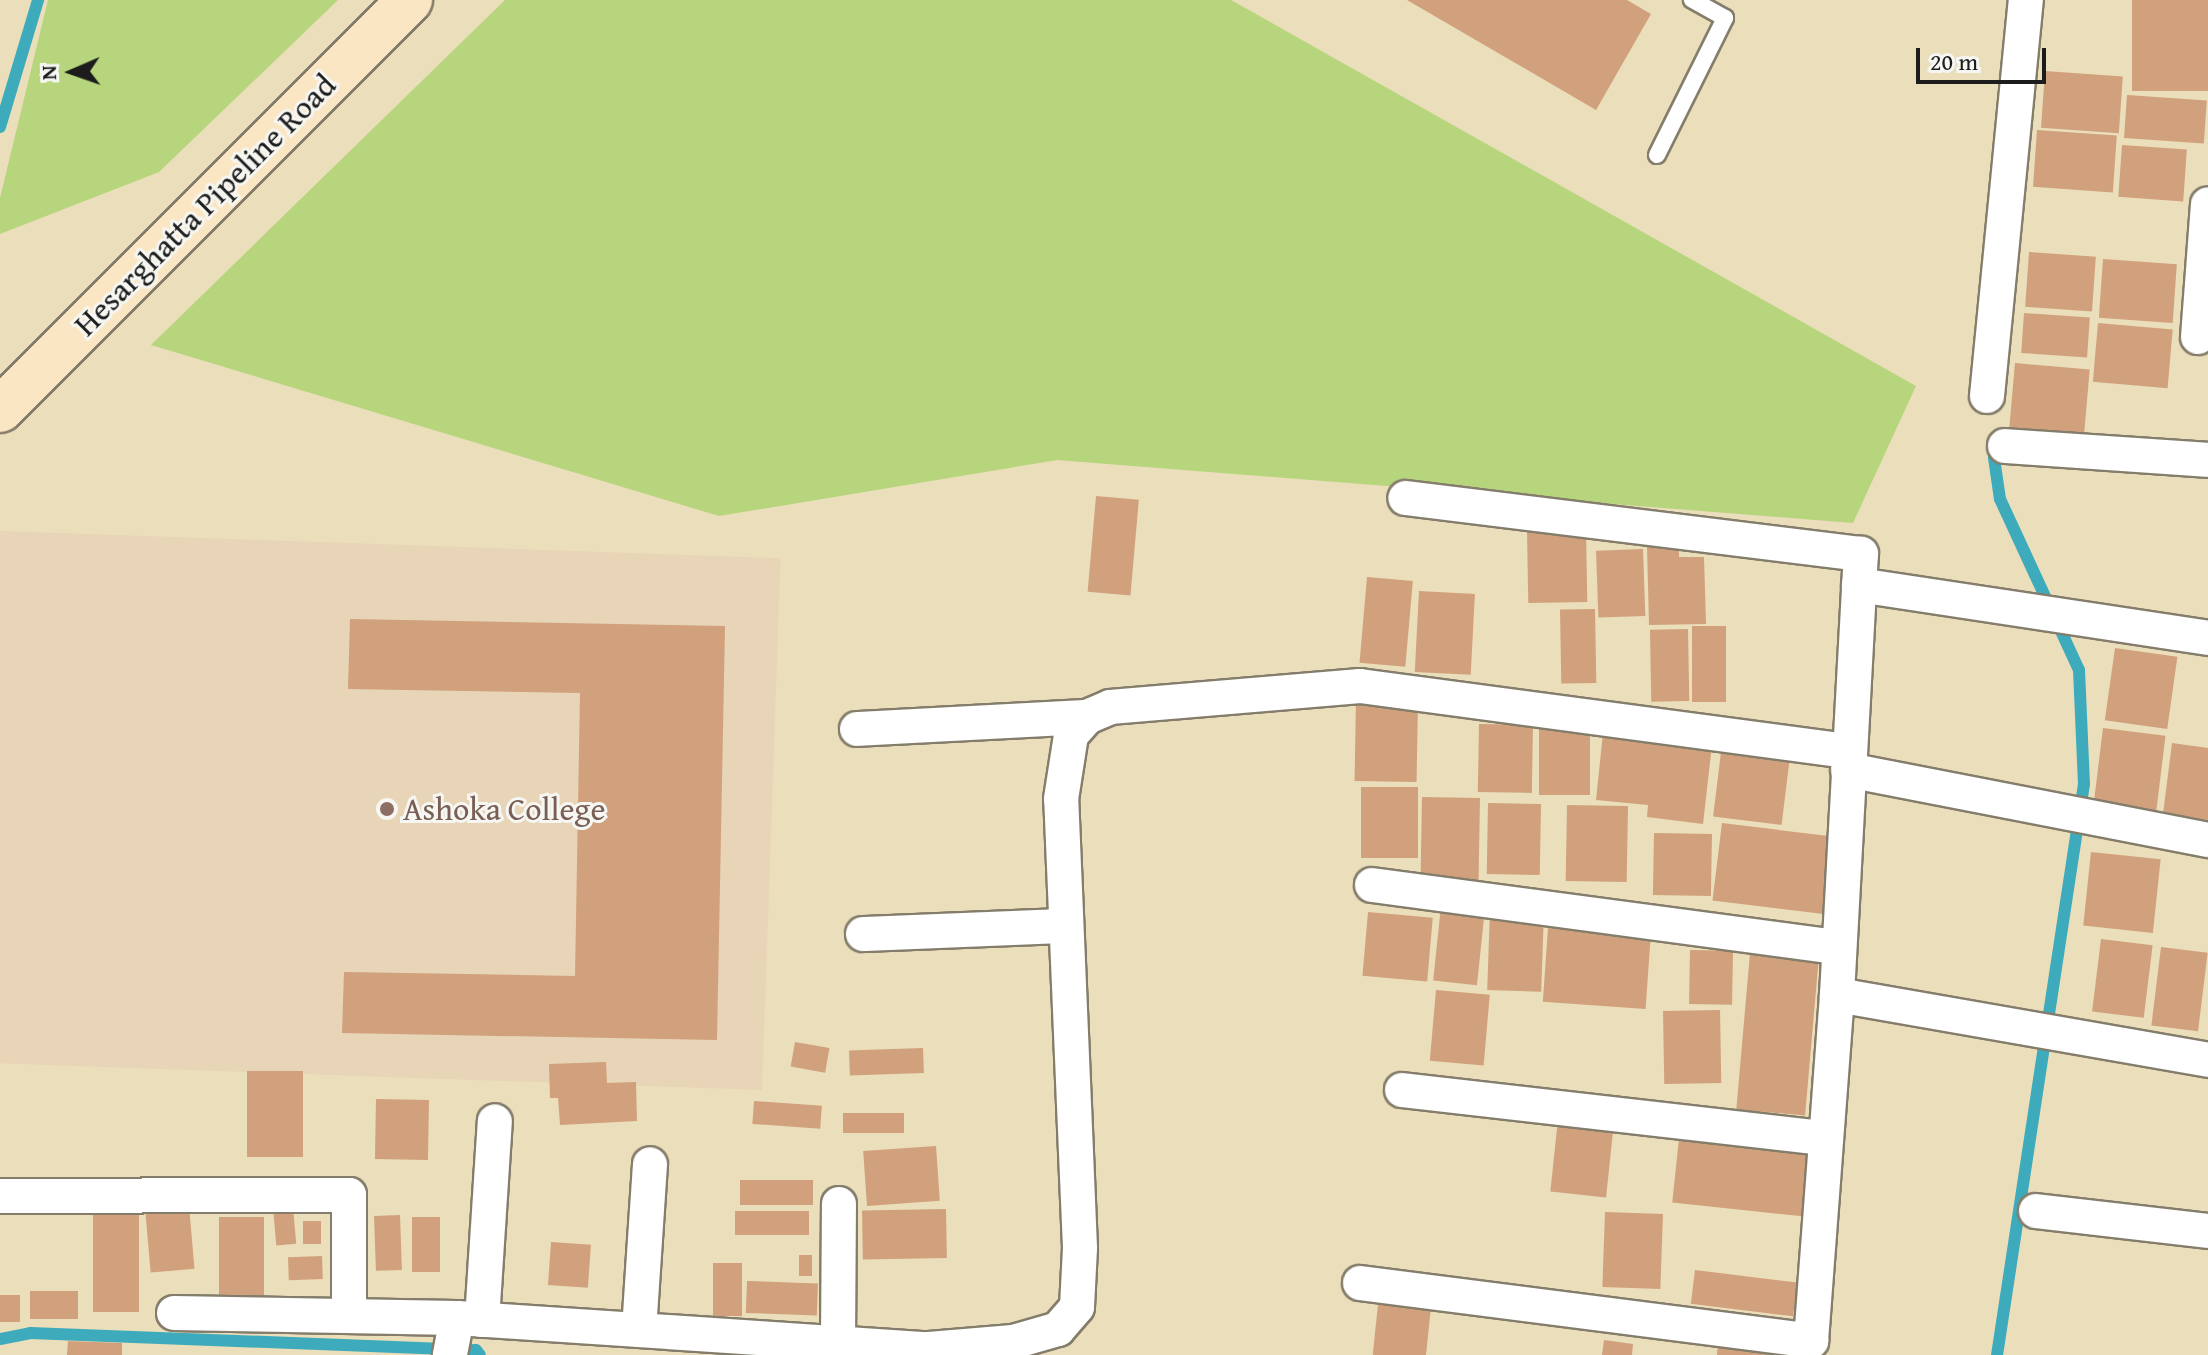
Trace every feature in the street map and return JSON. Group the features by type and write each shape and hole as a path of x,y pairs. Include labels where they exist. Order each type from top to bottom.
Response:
{"main road":[{"name":"Hesarghatta Pipeline Road","path":"0,410 410,0"}],"street":[{"path":"1987,396 2026,0"},
{"path":"2198,337 2208,204"},
{"path":"2005,446 2208,460"},
{"path":"1360,1283 1810,1348 1837,995 1861,554 1405,498"},
{"path":"1859,585 2208,638"},
{"path":"857,729 1087,717 1110,707 1360,686 1848,760 2208,840"},
{"path":"174,1313 349,1316 461,1330 639,1330 929,1349 1013,1342 1058,1329 1077,1307 1080,1248 1064,926 1064,758 1071,735 1087,717"},
{"path":"1372,885 1839,947"},
{"path":"863,934 1064,926"},
{"path":"1837,995 2208,1060"},
{"path":"1402,1090 1824,1138"},
{"path":"461,1330 495,1121"},
{"path":"639,1330 650,1164"},
{"path":"0,1196 349,1195 349,1316"},
{"path":"838,1343 839,1204"},
{"path":"2036,1211 2208,1231"}],"lane":[{"path":"1657,155 1725,18 1692,0"}],"shaded area":[{"name":"Ashoka College","path":"0,531 781,558 762,1090 0,1063"}],"green space":[{"path":"48,0 338,0 159,172 0,234 0,198"},
{"path":"505,0 1231,0 1916,386 1853,523 1057,460 719,516 151,345"}],"building":[{"path":"1407,0 1627,0 1651,14 1596,110"},
{"path":"2132,0 2208,0 2208,91 2132,91"},
{"path":"2045,71 2123,76 2119,133 2041,128"},
{"path":"2127,95 2207,101 2204,143 2124,138"},
{"path":"2037,130 2117,136 2113,192 2033,187"},
{"path":"2122,145 2187,150 2183,201 2118,197"},
{"path":"2029,252 2096,257 2092,312 2025,307"},
{"path":"2103,259 2177,264 2173,323 2099,318"},
{"path":"2024,313 2090,318 2087,358 2021,353"},
{"path":"2098,323 2173,330 2168,388 2093,382"},
{"path":"2015,363 2090,370 2083,444 2008,438"},
{"path":"1096,496 1139,500 1130,595 1088,592"},
{"path":"1586,529 1587,602 1528,603 1527,530"},
{"path":"1679,545 1679,557 1704,557 1706,624 1649,625 1647,546"},
{"path":"1643,549 1645,616 1598,618 1596,551"},
{"path":"1367,577 1413,581 1405,667 1360,663"},
{"path":"1419,591 1475,594 1471,675 1415,672"},
{"path":"1595,609 1596,683 1561,684 1560,610"},
{"path":"350,619 725,626 717,1040 342,1033 344,972 575,976 580,693 348,689"},
{"path":"1692,626 1726,626 1726,702 1692,702"},
{"path":"1688,629 1689,701 1651,702 1650,630"},
{"path":"2115,648 2177,657 2167,729 2105,720"},
{"path":"1356,699 1418,700 1417,782 1355,781"},
{"path":"1479,724 1533,725 1532,793 1478,792"},
{"path":"1539,724 1590,724 1590,795 1539,795"},
{"path":"2103,728 2166,736 2156,812 2094,804"},
{"path":"1603,733 1712,745 1703,824 1647,817 1648,805 1596,800"},
{"path":"2172,743 2208,748 2208,820 2163,814"},
{"path":"1722,744 1790,752 1782,825 1713,816"},
{"path":"1361,787 1418,787 1418,858 1361,858"},
{"path":"1422,797 1480,798 1479,880 1421,879"},
{"path":"1488,803 1541,804 1540,875 1487,874"},
{"path":"1567,805 1628,806 1627,882 1566,881"},
{"path":"1722,823 1843,838 1834,915 1712,900"},
{"path":"1654,833 1712,834 1711,896 1653,895"},
{"path":"2091,852 2161,859 2153,933 2083,926"},
{"path":"1441,906 1485,911 1477,985 1433,981"},
{"path":"1490,910 1544,912 1541,992 1487,990"},
{"path":"1368,912 1433,918 1427,981 1362,976"},
{"path":"1548,928 1651,935 1646,1009 1543,1002"},
{"path":"2101,939 2153,945 2144,1018 2092,1011"},
{"path":"2161,947 2208,953 2198,1031 2151,1025"},
{"path":"1690,950 1733,951 1732,1005 1689,1004"},
{"path":"1750,953 1819,959 1805,1115 1736,1109"},
{"path":"1436,990 1490,995 1484,1065 1430,1061"},
{"path":"1720,1010 1721,1083 1664,1084 1663,1011"},
{"path":"795,1042 829,1048 825,1073 791,1067"},
{"path":"923,1048 924,1073 850,1076 849,1051"},
{"path":"606,1062 607,1083 636,1082 637,1121 560,1125 558,1098 550,1098 549,1064"},
{"path":"247,1071 303,1071 303,1157 247,1157"},
{"path":"376,1099 429,1100 428,1160 375,1159"},
{"path":"754,1101 822,1106 820,1129 752,1124"},
{"path":"843,1113 904,1113 904,1133 843,1133"},
{"path":"1558,1119 1614,1125 1606,1197 1550,1192"},
{"path":"1680,1129 1813,1143 1806,1217 1672,1203"},
{"path":"936,1146 940,1201 867,1206 863,1151"},
{"path":"740,1180 813,1180 813,1205 740,1205"},
{"path":"189,1206 194,1269 151,1273 145,1210"},
{"path":"293,1207 296,1244 276,1246 273,1209"},
{"path":"946,1209 947,1258 863,1259 862,1210"},
{"path":"93,1210 139,1210 139,1312 93,1312"},
{"path":"735,1211 809,1211 809,1235 735,1235"},
{"path":"1605,1212 1663,1214 1660,1289 1602,1287"},
{"path":"400,1215 402,1270 376,1271 374,1216"},
{"path":"219,1217 264,1217 264,1301 219,1301"},
{"path":"412,1217 440,1217 440,1272 412,1272"},
{"path":"303,1221 321,1221 321,1244 303,1244"},
{"path":"551,1242 591,1245 588,1288 548,1285"},
{"path":"799,1255 812,1255 812,1276 799,1276"},
{"path":"322,1256 323,1279 289,1280 288,1257"},
{"path":"713,1263 742,1263 742,1316 713,1316"},
{"path":"1695,1270 1797,1283 1793,1316 1691,1304"},
{"path":"747,1281 818,1283 817,1315 746,1313"},
{"path":"30,1291 78,1291 78,1319 30,1319"},
{"path":"0,1295 20,1295 20,1322 0,1322"},
{"path":"1379,1295 1432,1301 1426,1355 1373,1355"},
{"path":"1604,1340 1633,1344 1632,1355 1602,1355"},
{"path":"68,1341 122,1343 122,1355 67,1355"},
{"path":"1718,1343 1786,1351 1786,1355 1717,1355"}],"waterway":[{"path":"0,127 38,0"},
{"path":"1994,458 2000,499 2079,670 2084,784 1997,1355"},
{"path":"0,1339 30,1333 476,1350 480,1355"}],"place":[{"name":"Ashoka College","path":"387,809"}]}
